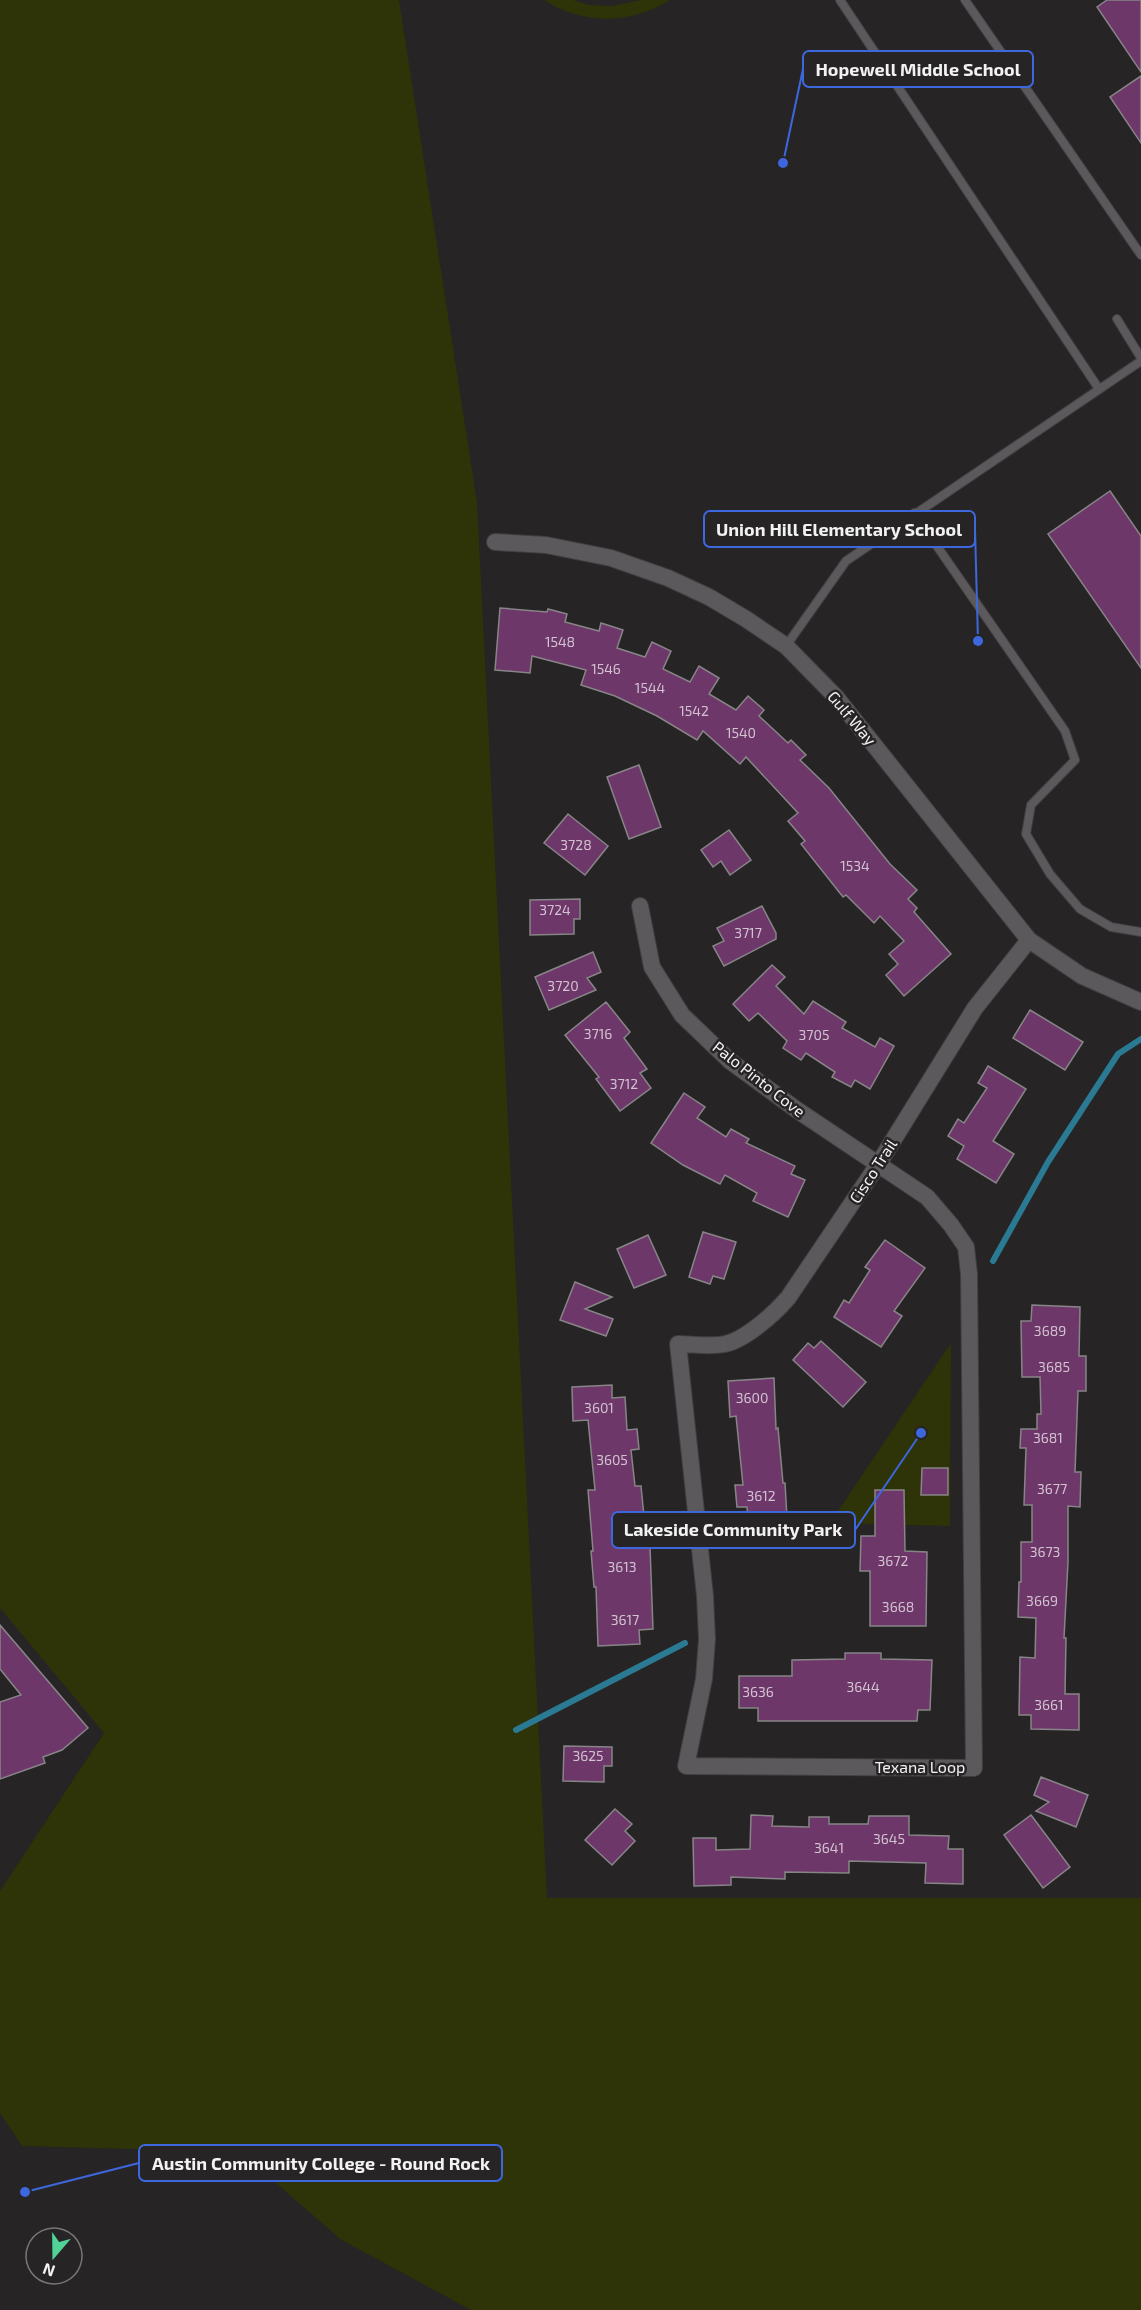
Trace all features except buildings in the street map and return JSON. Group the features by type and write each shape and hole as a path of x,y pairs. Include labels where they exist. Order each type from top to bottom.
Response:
{"street":[{"name":"Gulf Way","path":"495,542 546,545 611,558 709,597 786,646 836,697 1029,940 1082,976 1141,1002"},
{"name":"Palo Pinto Cove","path":"640,906 651,967 682,1015 730,1061 797,1110 879,1163"},
{"name":"Cisco Trail","path":"678,1344 725,1344 754,1329 774,1314 802,1280 879,1163 975,1008 1029,940"},
{"name":"Texana Loop","path":"678,1344 705,1596 706,1639 704,1679 686,1766 974,1768 969,1274 966,1247 927,1197 879,1163"}],"lane":[{"path":"840,0 1099,390"},
{"path":"965,0 1141,255"},
{"path":"786,646 846,561 1099,390 1141,359 1117,319"},
{"path":"914,513 1065,731 1075,760 1031,805 1026,834 1050,874 1080,909 1111,927 1141,932"}],"green space":[{"path":"0,0 399,0 477,502 547,1898 1141,1898 1141,2310 471,2310 340,2239 241,2152 22,2146 0,2113 0,1891 104,1733 0,1608"},
{"path":"544,0 573,0 589,5 611,6 642,0 670,0 639,14 607,19 575,14"},
{"path":"951,1343 950,1526 830,1523"}],"waterway":[{"path":"993,1261 1048,1162 1118,1054 1141,1039"},
{"path":"516,1730 685,1643"}],"place":[{"name":"Hopewell Middle School","path":"783,163"},
{"name":"Union Hill Elementary School","path":"978,641"},
{"name":"Lakeside Community Park","path":"921,1433"},
{"name":"Austin Community College - Round Rock","path":"25,2192"}]}
